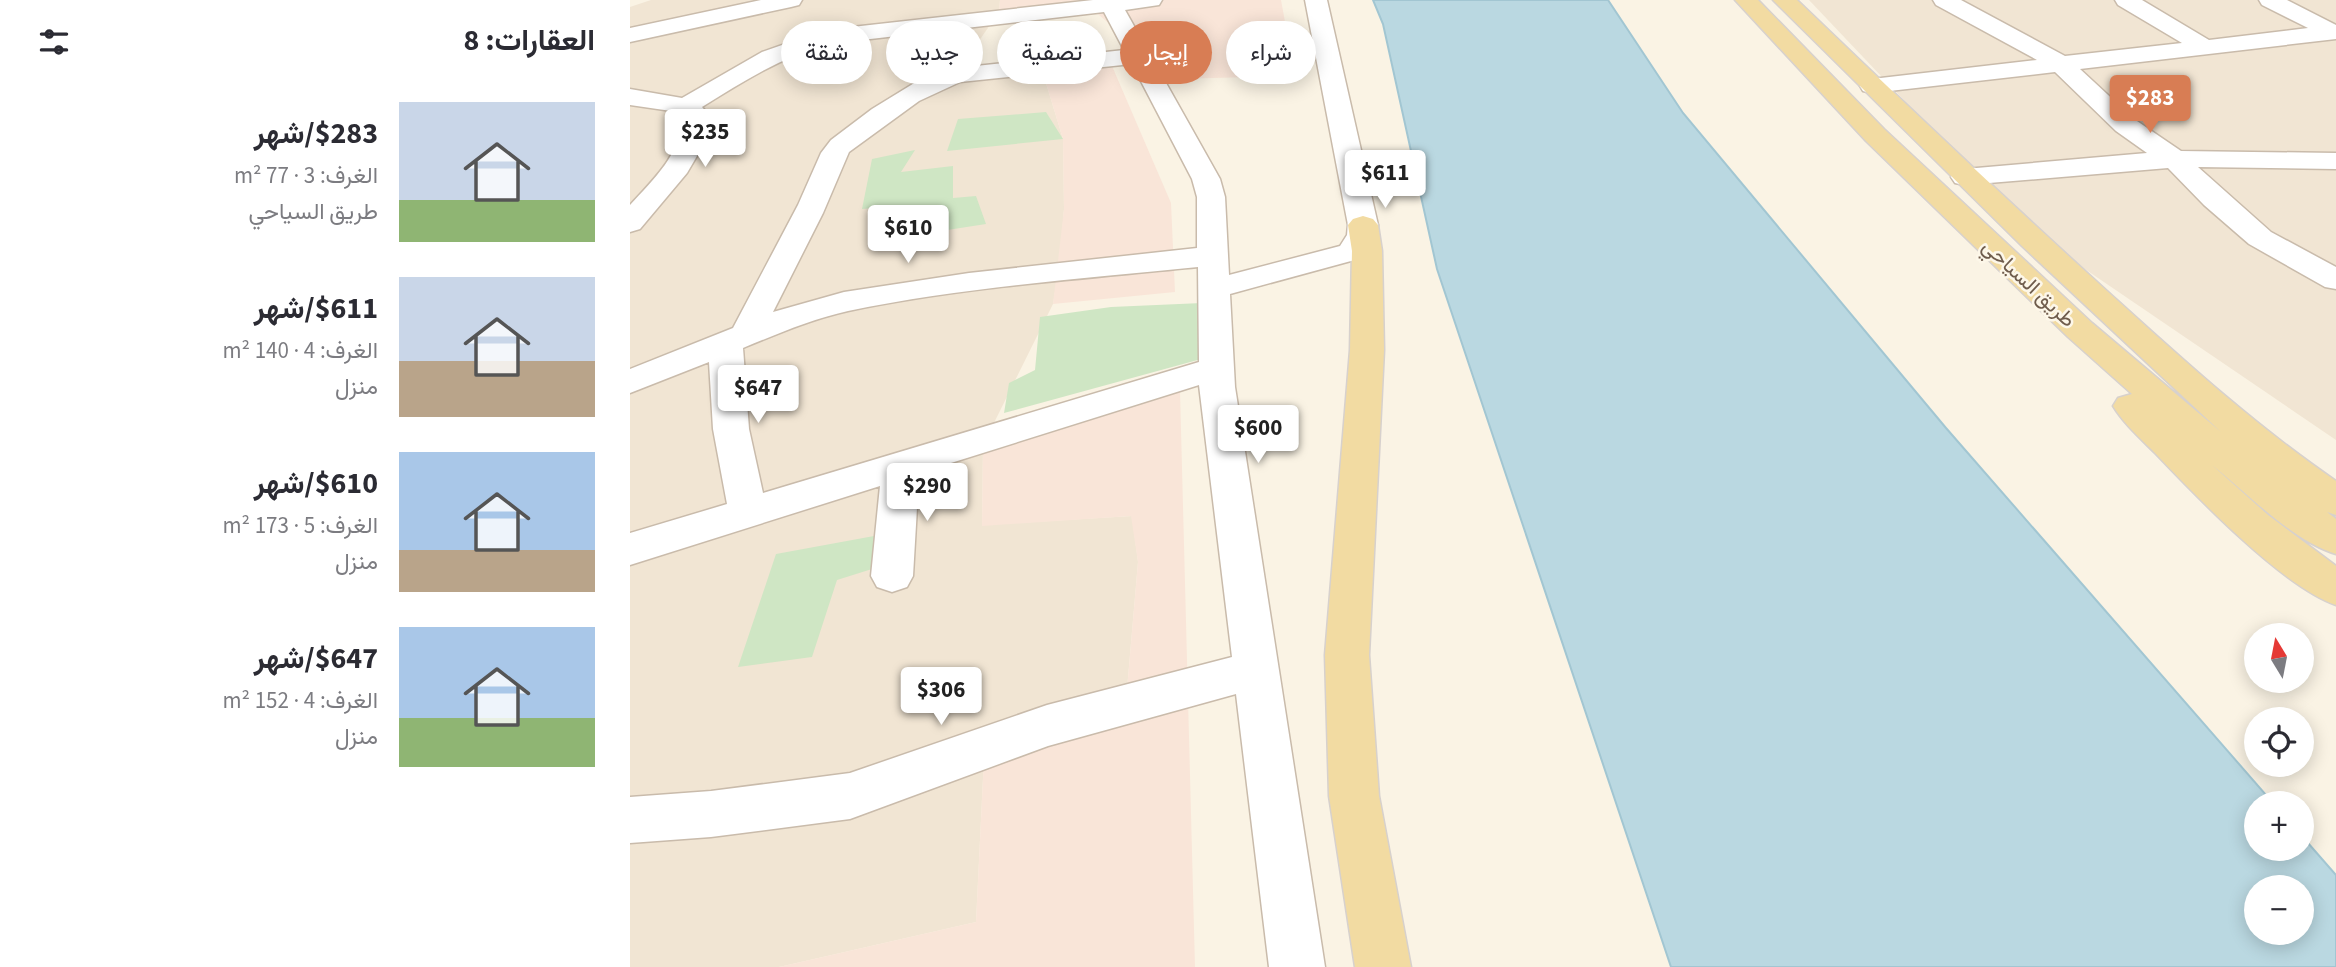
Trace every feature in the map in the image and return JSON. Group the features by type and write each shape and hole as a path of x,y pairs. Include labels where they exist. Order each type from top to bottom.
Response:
{"main road":[{"name":"طريق السياحي","path":"1746,0 1875,135 2080,330 2151,393 2295,511 2336,539"},
{"name":"طريق السياحي","path":"1784,0 2021,231 2183,380 2255,442 2336,500"},
{"path":"1832,89 1872,86"},
{"path":"1875,135 2129,403 2230,505 2303,566 2336,588"},
{"path":"1363,225 1367,251 1367,350 1347,655 1354,796 1383,967"}],"street":[{"path":"686,106 762,61 800,44 825,37 1110,2 1151,0"},
{"path":"630,382 787,318 844,302 970,282 1214,272 1351,253 1362,235 1363,225 1317,0"},
{"path":"1944,0 2036,48 2060,64 2125,125 2173,158 2214,200 2260,237 2336,280"},
{"path":"2126,0 2216,46 2322,55"},
{"path":"2270,0 2334,32"},
{"path":"630,35 777,1"},
{"path":"1110,2 1120,21"},
{"path":"1872,86 2334,32"},
{"path":"749,513 736,467 729,424 736,338 759,305 808,213 831,156 840,146 908,96 935,81 957,75 1120,58"},
{"path":"1154,84 1206,178 1212,206 1219,401 1297,967"},
{"path":"630,97 686,106 696,115 697,129 691,147 666,182 630,223"},
{"path":"1965,177 2173,158 2263,156 2336,161"},
{"path":"630,549 1217,368"},
{"path":"892,576 901,465"},
{"path":"630,820 711,814 850,796 1047,726 1257,669"}],"shaded area":[{"path":"651,0 1000,0 999,12 983,35 983,21 886,21 886,84 983,84 983,73 997,72 997,84 1046,84 1063,139 1064,209 1060,261 1053,304 983,445 982,525 1132,516 1138,562 1126,701 985,737 976,922 779,967 630,967 630,7"},
{"path":"1000,0 1281,0 1285,21 1226,21 1226,78 1212,78 1212,21 1120,21 1120,33 1083,1 999,12"},
{"path":"1809,0 2336,0 2336,440 2026,229"},
{"path":"1106,66 1112,66 1171,203 1175,292 1053,304 1064,209 1063,139 1046,84 1106,84"},
{"path":"1180,391 1195,967 779,967 976,922 985,737 1126,701 1138,562 1131,516 982,526 983,445"}],"green space":[{"path":"1046,112 1063,139 947,151 958,119"},
{"path":"915,150 901,172 953,166 953,198 976,196 986,224 896,238 897,206 862,209 872,159"},
{"path":"1202,303 1205,358 1004,413 1009,383 1035,370 1040,317 1111,307"},
{"path":"874,536 872,569 837,580 812,657 738,667 776,554"}],"water":[{"path":"1373,0 1608,0 1683,113 1946,428 2244,770 2244,777 2250,777 2263,791 2244,791 2244,861 2314,861 2314,850 2336,875 2336,967 1671,967 1437,269 1383,24"}]}
